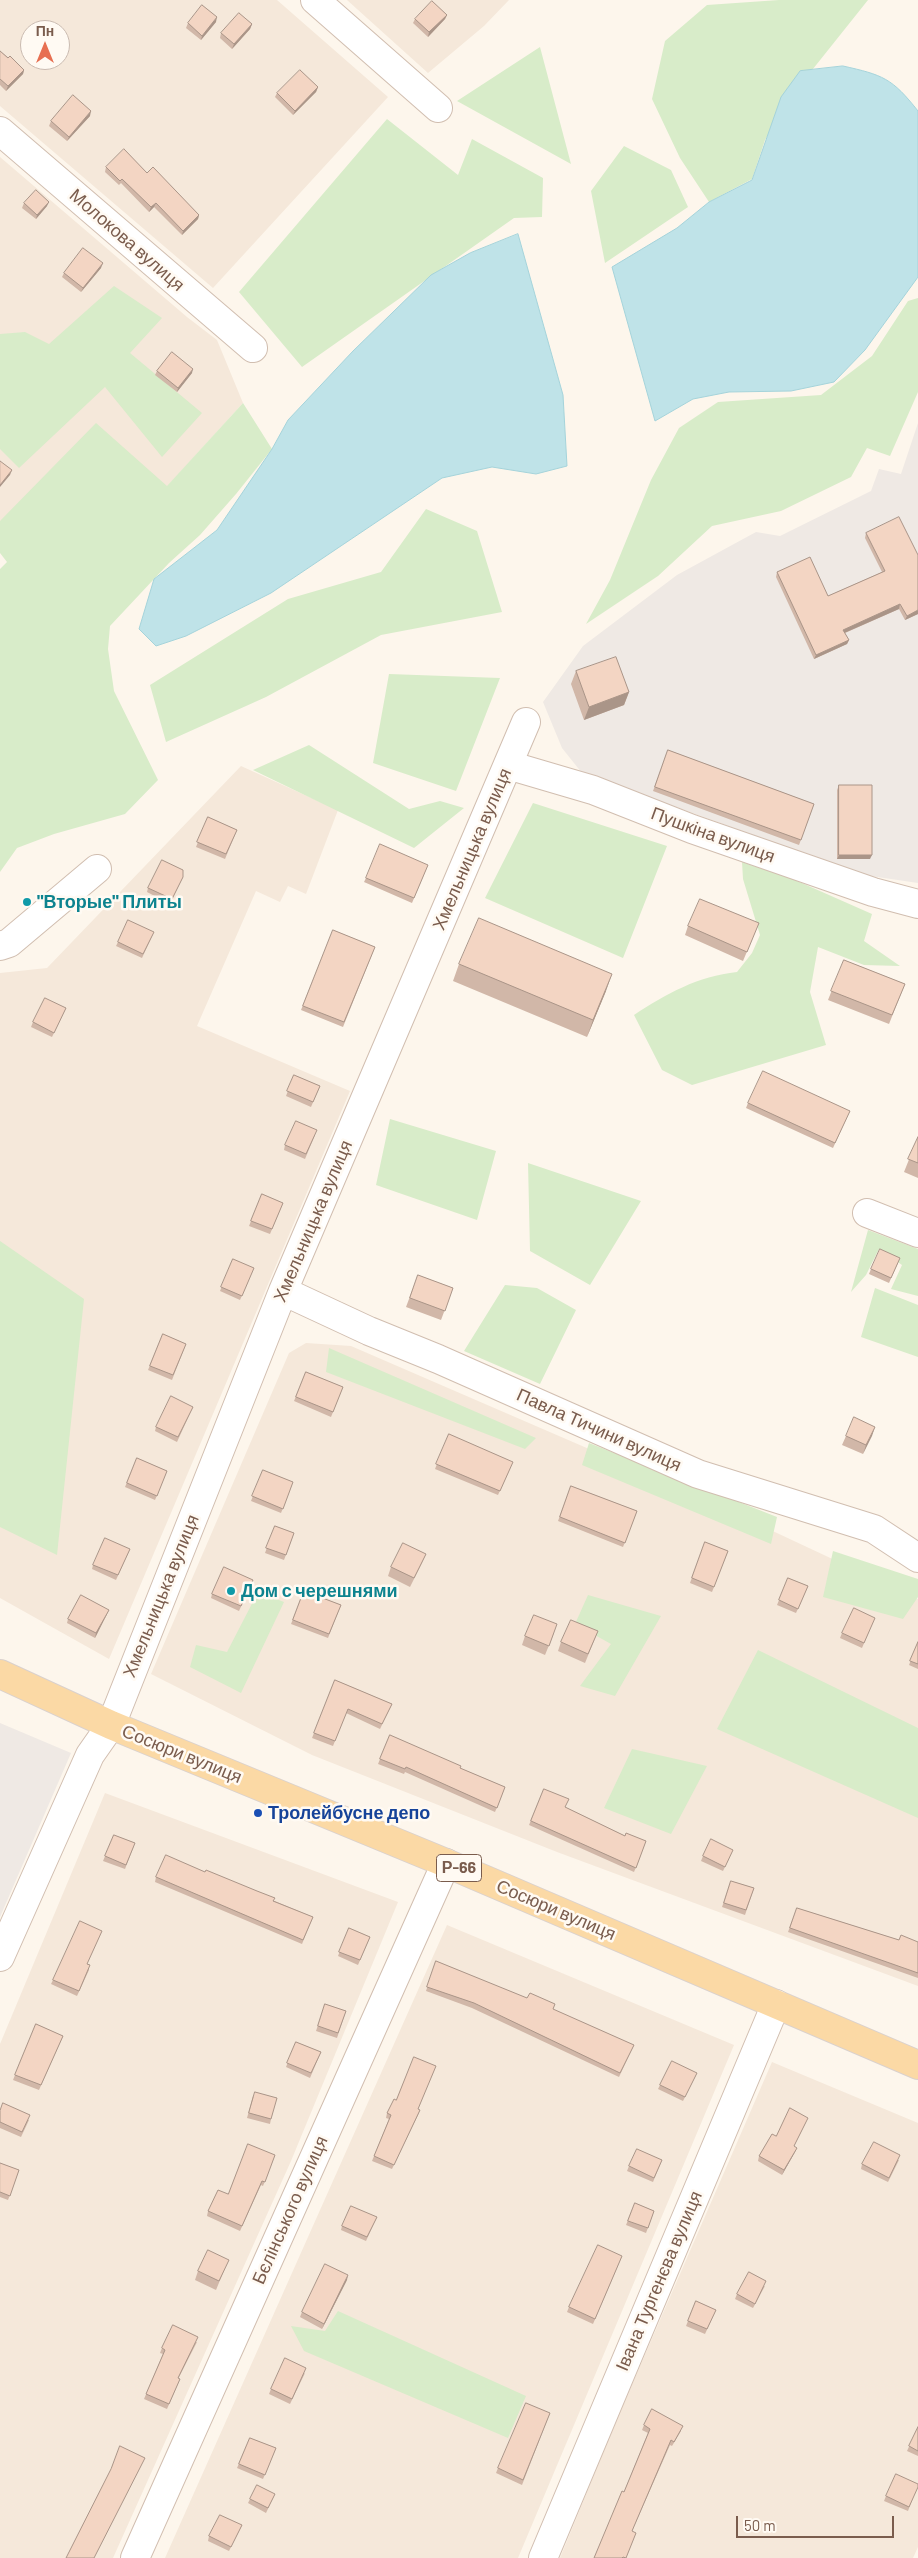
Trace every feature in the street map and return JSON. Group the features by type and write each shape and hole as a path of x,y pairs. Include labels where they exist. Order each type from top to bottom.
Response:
{"main road":[{"name":"Сосюри вулиця","path":"0,1674 111,1725 446,1863 918,2064"}],"street":[{"path":"316,0 438,108"},
{"name":"Молокова вулиця","path":"0,131 254,348"},
{"name":"Хмельницька вулиця","path":"0,1957 90,1755 111,1725 283,1291 526,722"},
{"name":"Пушкіна вулиця","path":"508,765 593,790 692,830 873,892 918,904"},
{"path":"0,946 9,943 97,869"},
{"path":"867,1213 918,1233"},
{"name":"Павла Тичини вулиця","path":"283,1291 369,1331 447,1362 698,1474 874,1529 918,1558"},
{"name":"Бєлінського вулиця","path":"135,2558 446,1863"},
{"name":"Івана Тургенєва вулиця","path":"542,2558 776,2004"}],"shaded area":[{"path":"0,0 277,0 388,97 213,288 0,106"},
{"path":"347,0 509,0 484,26 428,73"},
{"path":"0,157 187,317 217,340 243,403 167,487 0,521"},
{"path":"918,423 918,883 864,875 582,773 562,748 543,702 583,646 677,575 756,532 780,536 871,491 879,469 901,474"},
{"path":"241,766 338,810 306,894 288,886 280,902 256,891 197,1026 350,1091 109,1659 0,1598 0,973 47,968"},
{"path":"306,1343 351,1346 700,1497 918,1599 918,1986 557,1852 312,1755 151,1674 289,1353"},
{"path":"0,1723 71,1753 0,1917"},
{"path":"105,1793 398,1902 291,2161 113,2558 0,2558 0,2044"},
{"path":"447,1925 734,2045 518,2558 165,2558"},
{"path":"772,2062 918,2123 918,2547 913,2558 560,2558 614,2426"}],"green space":[{"path":"779,0 868,0 793,94 765,140 752,179 709,202 680,158 652,99 665,41 707,5"},
{"path":"540,47 571,164 457,101"},
{"path":"387,119 458,175 472,139 543,178 542,217 514,218 302,367 239,292"},
{"path":"624,146 671,170 688,207 605,263 591,191"},
{"path":"114,286 162,318 130,353 202,413 162,457 105,387 19,468 0,449 0,334 25,332 49,344"},
{"path":"918,298 918,392 890,456 867,448 851,477 781,511 712,526 658,576 586,624 610,580 651,480 679,428 718,402 821,395 872,356 908,301"},
{"path":"243,403 272,449 200,535 169,563 110,626 108,649 114,691 158,780 125,814 54,834 17,848 0,872 0,569 7,562 0,553 0,521 96,423 167,486"},
{"path":"426,509 477,531 502,612 381,635 266,697 166,742 150,685 288,599 381,572"},
{"path":"389,674 500,678 456,791 373,763"},
{"path":"309,745 409,809 440,801 464,808 414,848 253,770"},
{"path":"533,803 667,846 623,958 485,898"},
{"path":"742,862 795,880 872,914 864,941 900,966 864,965 818,947 810,992 826,1045 692,1085 662,1070 634,1015 683,987 709,977 737,972 752,953 760,935 743,879"},
{"path":"390,1119 496,1151 477,1220 376,1185"},
{"path":"528,1163 641,1201 590,1285 530,1251"},
{"path":"868,1230 918,1249 918,1296 891,1289 902,1265 879,1249 866,1275 851,1292"},
{"path":"0,1241 84,1299 57,1555 0,1527"},
{"path":"505,1285 537,1288 576,1310 540,1384 464,1351"},
{"path":"875,1288 918,1305 918,1357 861,1337"},
{"path":"329,1348 536,1438 525,1449 326,1372"},
{"path":"589,1443 777,1517 771,1544 582,1465"},
{"path":"833,1551 918,1579 918,1597 903,1619 823,1597"},
{"path":"258,1592 284,1602 241,1693 190,1667 196,1645 227,1652"},
{"path":"588,1595 661,1616 615,1696 580,1686 611,1644 575,1624"},
{"path":"758,1650 918,1728 918,1818 717,1729"},
{"path":"632,1749 707,1766 671,1834 604,1808"},
{"path":"338,2311 526,2396 508,2438 304,2351 291,2326 325,2331"}],"water":[{"path":"843,66 868,72 886,80 901,91 918,111 918,277 865,350 834,382 791,391 729,392 693,399 655,421 612,267 677,228 709,202 752,180 781,97 800,71"},
{"path":"518,234 563,395 567,466 536,474 492,467 442,478 271,593 186,636 156,646 139,629 154,579 217,530 272,449 288,420 353,351 431,275 470,253"}],"building":[{"path":"432,1 447,15 429,32 415,19"},
{"path":"202,5 217,17 202,36 188,23"},
{"path":"239,13 252,24 234,44 221,33"},
{"path":"0,51 8,58 10,56 20,66 20,70 24,70 8,86 0,79"},
{"path":"300,70 318,87 295,111 277,93"},
{"path":"73,95 91,111 69,137 51,121"},
{"path":"124,149 147,173 153,167 199,215 183,231 156,203 151,207 122,179 120,181 106,167"},
{"path":"36,190 49,202 37,215 24,203"},
{"path":"83,248 103,263 83,288 64,273"},
{"path":"172,352 193,369 178,388 157,371"},
{"path":"0,461 12,470 0,485"},
{"path":"899,517 918,555 918,610 907,616 900,604 843,630 849,640 816,655 777,572 810,557 828,596 885,571 866,533"},
{"path":"616,657 629,692 589,707 576,671"},
{"path":"668,750 814,804 801,840 655,787"},
{"path":"839,785 872,785 872,855 839,855"},
{"path":"208,817 237,830 226,854 197,842"},
{"path":"380,844 428,865 414,898 366,878"},
{"path":"162,860 183,870 183,877 172,899 148,888"},
{"path":"700,899 759,923 747,952 688,926"},
{"path":"479,918 612,974 593,1020 459,964"},
{"path":"128,920 154,932 143,954 118,942"},
{"path":"333,930 375,947 344,1022 303,1006"},
{"path":"844,960 905,984 892,1015 831,991"},
{"path":"45,998 66,1008 54,1033 33,1022"},
{"path":"763,1071 850,1111 835,1143 748,1103"},
{"path":"294,1075 320,1086 313,1102 287,1091"},
{"path":"296,1121 317,1130 306,1154 285,1145"},
{"path":"918,1137 918,1163 908,1159"},
{"path":"262,1194 283,1203 272,1229 251,1221"},
{"path":"880,1249 900,1258 891,1278 871,1269"},
{"path":"233,1259 254,1268 242,1296 221,1287"},
{"path":"418,1275 453,1288 445,1311 410,1298"},
{"path":"163,1334 186,1344 173,1375 150,1366"},
{"path":"306,1372 343,1387 333,1412 296,1397"},
{"path":"171,1396 193,1407 178,1437 156,1427"},
{"path":"854,1417 875,1427 866,1445 846,1436"},
{"path":"449,1434 513,1462 500,1491 436,1464"},
{"path":"137,1458 167,1471 157,1496 127,1483"},
{"path":"263,1470 293,1482 283,1509 252,1496"},
{"path":"571,1486 637,1511 625,1543 560,1517"},
{"path":"275,1526 294,1533 286,1555 266,1548"},
{"path":"105,1538 130,1549 118,1575 93,1565"},
{"path":"705,1542 728,1551 714,1587 692,1578"},
{"path":"403,1543 426,1554 414,1578 391,1567"},
{"name":"Дом с черешнями","path":"224,1567 253,1580 241,1606 212,1594"},
{"path":"788,1578 808,1586 798,1609 779,1600"},
{"path":"304,1591 341,1605 329,1634 293,1620"},
{"path":"81,1595 109,1610 96,1633 68,1619"},
{"path":"854,1608 875,1618 864,1643 842,1633"},
{"path":"534,1615 557,1624 549,1646 525,1636"},
{"path":"571,1620 598,1631 588,1654 561,1642"},
{"path":"918,1642 918,1664 910,1661"},
{"path":"335,1680 392,1704 382,1724 348,1709 335,1741 314,1733"},
{"path":"390,1735 505,1787 497,1808 406,1767 405,1769 380,1759"},
{"path":"544,1789 569,1799 565,1807 625,1836 626,1833 646,1841 636,1868 531,1821"},
{"path":"114,1835 135,1843 126,1865 105,1856"},
{"path":"711,1839 733,1850 725,1867 703,1856"},
{"path":"166,1855 205,1872 206,1870 275,1898 273,1901 313,1917 303,1940 156,1877"},
{"path":"731,1881 754,1888 746,1910 724,1903"},
{"path":"797,1908 899,1940 901,1935 918,1942 918,1973 790,1928"},
{"path":"80,1921 102,1931 87,1964 90,1965 79,1991 53,1980"},
{"path":"349,1928 370,1937 360,1960 339,1952"},
{"path":"436,1961 527,1998 530,1993 555,2004 553,2009 634,2045 620,2073 474,2003 427,1987"},
{"path":"325,2004 346,2011 338,2033 318,2026"},
{"path":"36,2024 63,2036 41,2085 15,2075"},
{"path":"296,2042 321,2052 311,2073 287,2063"},
{"path":"414,2057 436,2066 418,2109 420,2110 394,2165 374,2156 391,2115 387,2113 394,2099 396,2100"},
{"path":"672,2061 697,2073 685,2097 660,2085"},
{"path":"255,2092 277,2098 271,2119 249,2113"},
{"path":"3,2103 30,2115 22,2132 0,2122 0,2111"},
{"path":"790,2108 808,2118 794,2146 797,2148 784,2170 759,2156 772,2134 776,2136"},
{"path":"874,2142 900,2155 889,2178 862,2164"},
{"path":"248,2144 275,2155 265,2182 262,2181 242,2226 208,2211 218,2190 228,2194"},
{"path":"637,2149 662,2160 654,2178 629,2166"},
{"path":"0,2163 19,2170 10,2196 0,2192"},
{"path":"635,2203 654,2211 648,2228 628,2221"},
{"path":"351,2206 377,2217 367,2237 342,2226"},
{"path":"598,2245 622,2256 595,2319 569,2307"},
{"path":"208,2250 229,2260 219,2281 198,2271"},
{"path":"325,2264 348,2275 324,2324 302,2312"},
{"path":"749,2272 766,2281 755,2304 737,2294"},
{"path":"696,2301 716,2310 707,2329 688,2321"},
{"path":"173,2325 198,2337 178,2378 180,2379 169,2404 146,2394 165,2350 162,2348"},
{"path":"285,2358 306,2368 292,2399 271,2389"},
{"path":"526,2403 550,2413 523,2480 498,2468"},
{"path":"652,2409 683,2426 674,2442 671,2440 632,2531 636,2533 626,2558 594,2558 650,2429 644,2425"},
{"path":"918,2427 918,2451 909,2446"},
{"path":"250,2438 276,2448 265,2475 239,2464"},
{"path":"120,2446 145,2458 94,2558 66,2558 111,2469"},
{"path":"896,2474 918,2484 909,2507 886,2496"},
{"path":"257,2485 275,2494 268,2508 250,2499"},
{"path":"220,2515 242,2525 231,2547 209,2536"}],"place":[{"name":"\"Вторые\" Плиты","path":"27,902"},
{"name":"Дом с черешнями","path":"231,1591"},
{"name":"Тролейбусне депо","path":"258,1813"}]}
